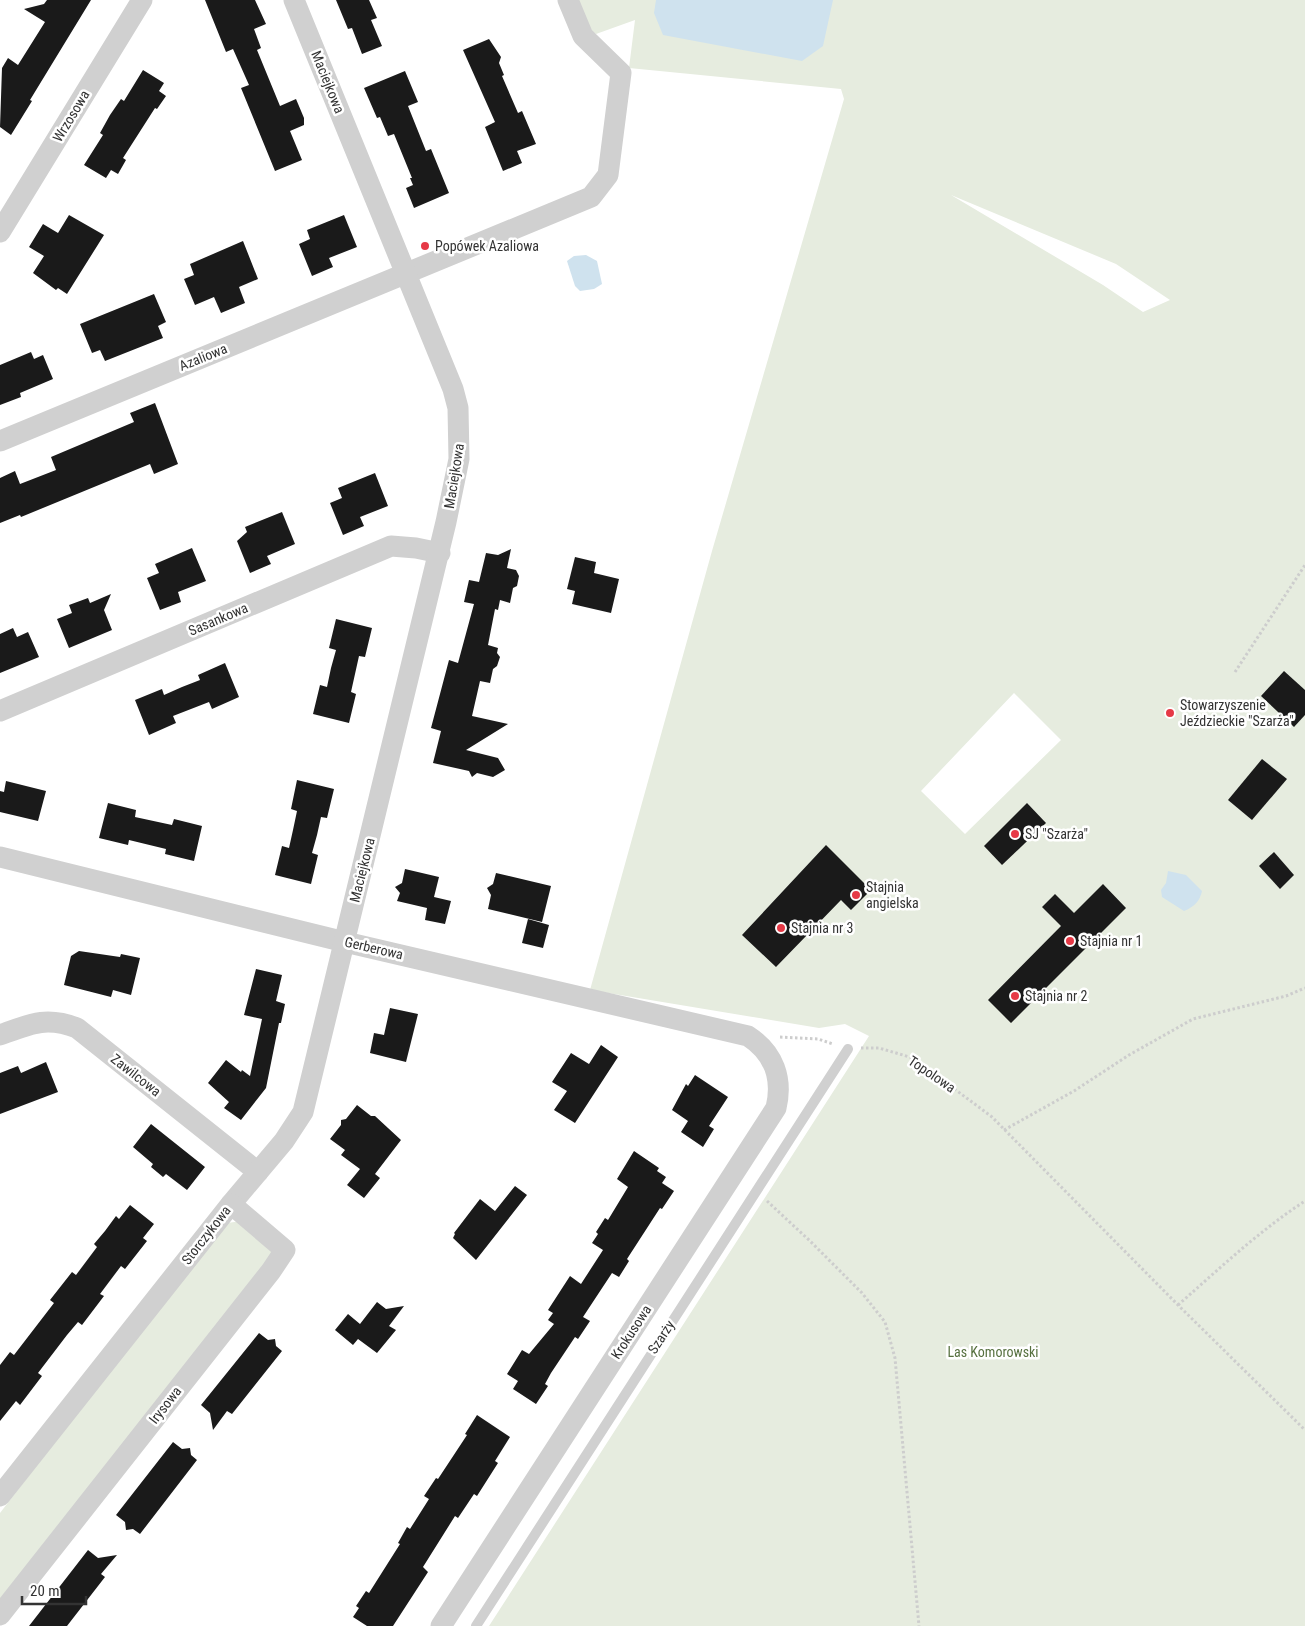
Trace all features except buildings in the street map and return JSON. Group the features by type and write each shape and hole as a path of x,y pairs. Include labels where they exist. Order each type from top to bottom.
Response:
{"street":[{"name":"Wrzosowa","path":"0,232 142,0"},
{"name":"Maciejkowa","path":"294,0 446,370 458,408 459,459 440,553 345,942"},
{"name":"Azaliowa","path":"0,441 581,203 591,197 608,175 621,73 584,36 568,0"},
{"name":"Sasankowa","path":"0,711 391,546 416,548 440,553"},
{"name":"Gerberowa","path":"0,857 345,942 748,1036"},
{"name":"Storczykowa","path":"0,1496 231,1204 284,1141 303,1112 345,942"},
{"name":"Zawilcowa","path":"0,1035 31,1023 43,1021 55,1021 77,1028 258,1172"},
{"name":"Krokusowa","path":"442,1626 776,1108 779,1090 773,1063 763,1048 748,1036"},
{"name":"Irysowa","path":"0,1615 285,1250 231,1204"}],"lane":[{"name":"Szarży","path":"476,1626 848,1048"}],"path":[{"path":"1235,672 1305,565"},
{"path":"1004,1130 1074,1091 1129,1055 1193,1019 1286,996 1305,988"},
{"name":"Topolowa","path":"848,1048 879,1048 913,1058 992,1116 1178,1305 1305,1430"},
{"path":"755,1191 832,1262 862,1293 885,1322 895,1358 919,1626"},
{"path":"1178,1305 1245,1246 1283,1215 1305,1201"}],"green space":[{"name":"Las Komorowski","path":"574,0 1305,0 1305,1626 489,1626 869,1036 845,1024 819,1028 590,990 712,551 844,99 841,89 629,68 635,20 596,34 589,29","holes":["951,195 1116,264 1170,300 1143,312 1103,285","1014,693 1061,740 965,834 921,791"]},
{"path":"242,1221 274,1254 0,1599 0,1513 217,1232 227,1223"}],"water":[{"path":"656,0 833,0 823,46 802,61 663,35 654,13"},
{"path":"586,255 597,261 602,284 594,289 580,291 575,286 567,261 574,256"},
{"path":"1168,871 1186,875 1202,891 1194,906 1184,911 1162,897 1161,890 1166,883"}],"place":[{"name":"Popówek Azaliowa","path":"425,246"},
{"name":"Stowarzyszenie Jeździeckie \"Szarża\"","path":"1170,713"},
{"name":"SJ \"Szarża\"","path":"1015,834"},
{"name":"Stajnia angielska","path":"856,895"},
{"name":"Stajnia nr 3","path":"781,928"},
{"name":"Stajnia nr 1","path":"1070,941"},
{"name":"Stajnia nr 2","path":"1015,996"}]}
